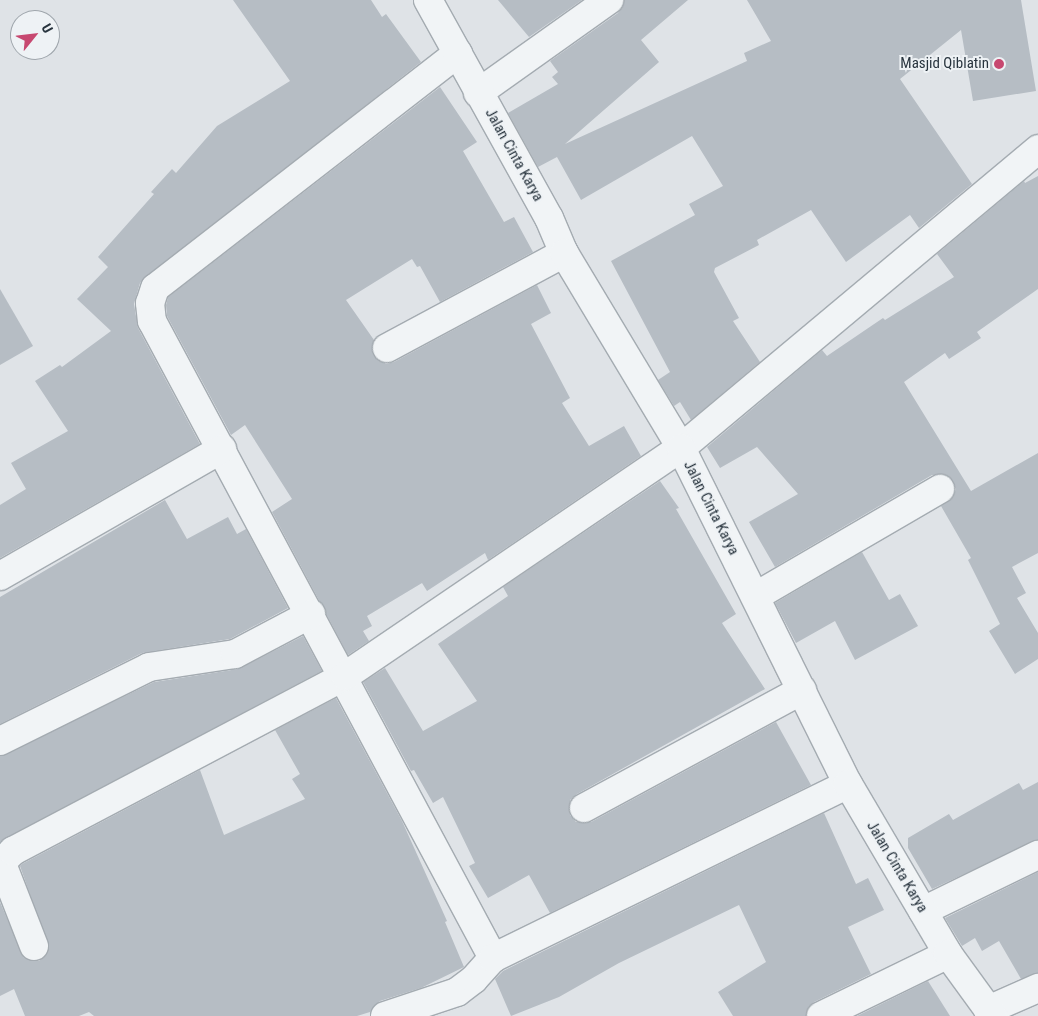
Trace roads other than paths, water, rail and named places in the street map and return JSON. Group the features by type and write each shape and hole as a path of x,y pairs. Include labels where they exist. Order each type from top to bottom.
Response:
{"street":[{"name":"Jalan Cinta Karya","path":"428,0 549,218 564,253 681,448 848,784 948,954 991,1013"},
{"path":"478,93 609,0"},
{"path":"458,53 155,288 150,303 152,321 345,676 493,958"},
{"path":"34,946 4,869 4,860 13,851 345,676 681,448 1038,149"},
{"path":"386,348 564,253"},
{"path":"0,576 222,449"},
{"path":"756,596 940,489"},
{"path":"0,741 149,667 235,654 311,614"},
{"path":"584,808 802,690"},
{"path":"385,1016 458,992 474,980 493,958 848,784"},
{"path":"923,911 1038,855"},
{"path":"822,1016 948,954"},
{"path":"991,1013 1038,988"}],"place":[{"name":"Masjid Qiblatin","path":"999,64"}]}
